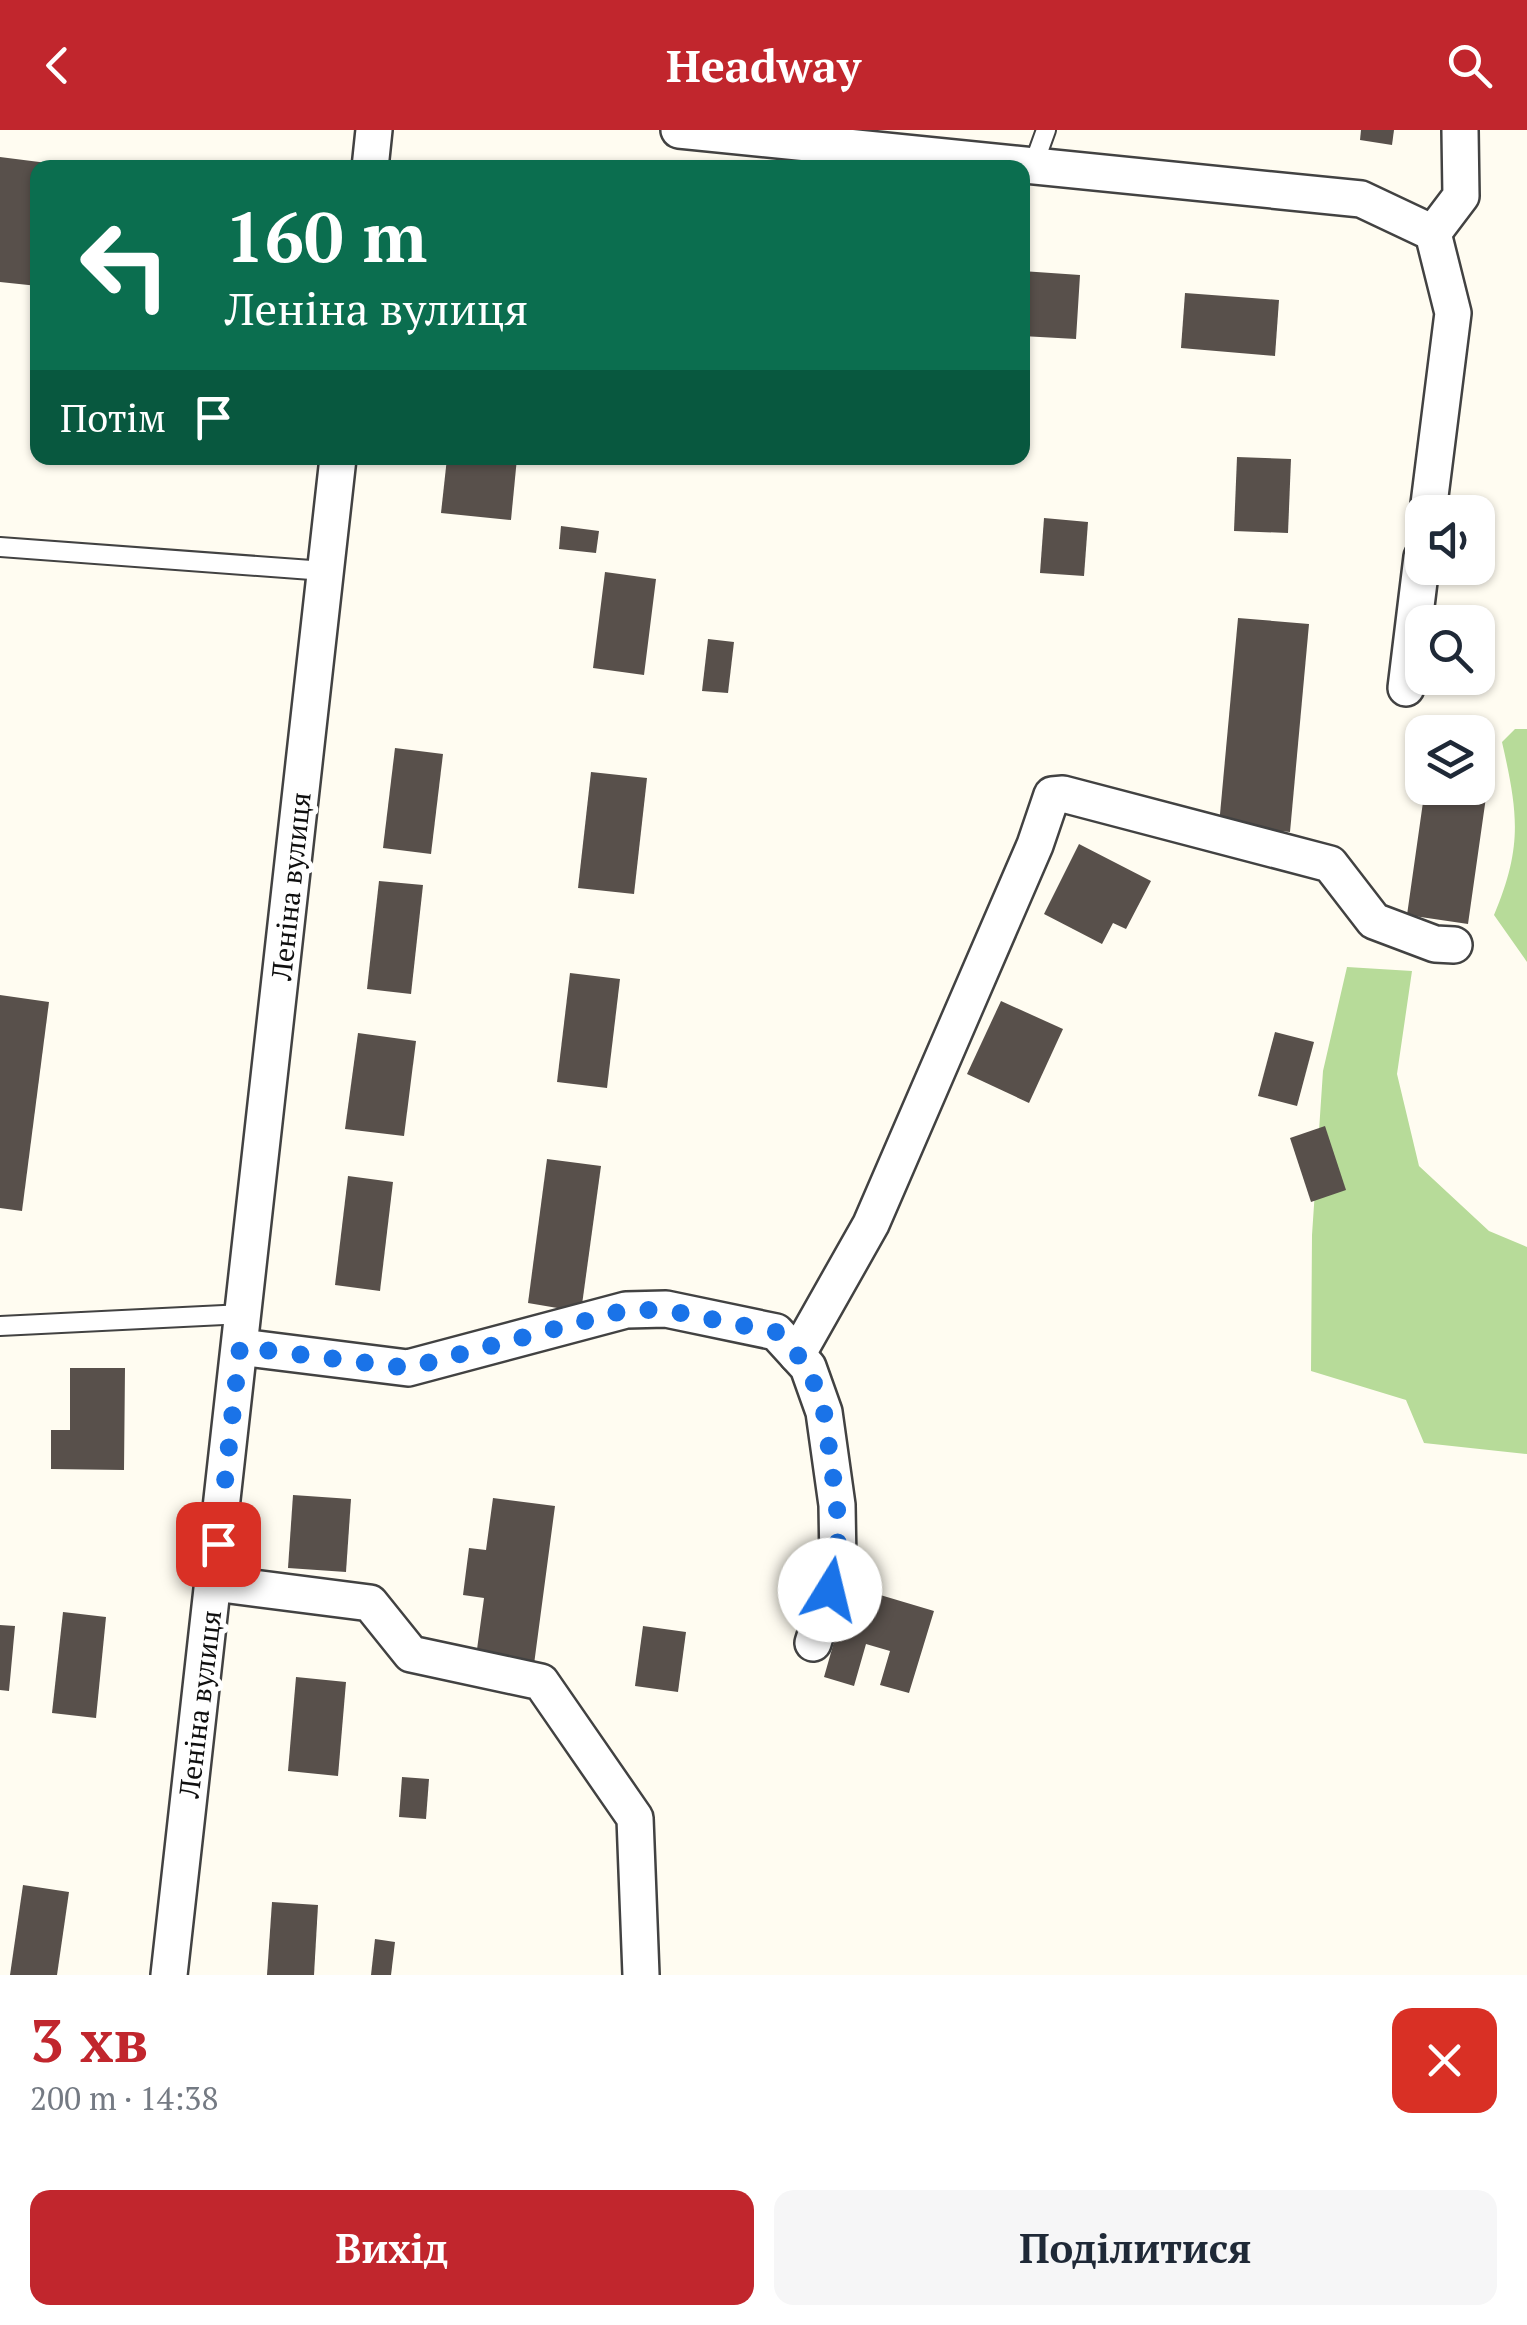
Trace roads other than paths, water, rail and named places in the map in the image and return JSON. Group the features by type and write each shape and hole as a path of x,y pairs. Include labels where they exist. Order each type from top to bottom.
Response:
{"street":[{"path":"371,160 374,130"},
{"path":"679,130 973,160"},
{"path":"1432,233 1461,196 1460,130"},
{"path":"1032,166 1361,199 1432,233 1453,313 1430,495"},
{"name":"Леніна вулиця","path":"169,1975 337,465"},
{"path":"797,1355 871,1224 1035,845 1052,796 1063,794 1228,841 1330,864 1374,921 1435,944 1454,945"},
{"path":"242,1330 408,1368 626,1310 666,1310 776,1332 808,1366 824,1412 837,1505 838,1563 813,1643"},
{"path":"214,1583 370,1603 411,1654 541,1682 635,1818 641,1975"}],"lane":[{"path":"1032,166 1046,130"},
{"path":"0,547 326,570"},
{"path":"0,1326 242,1330"}]}
